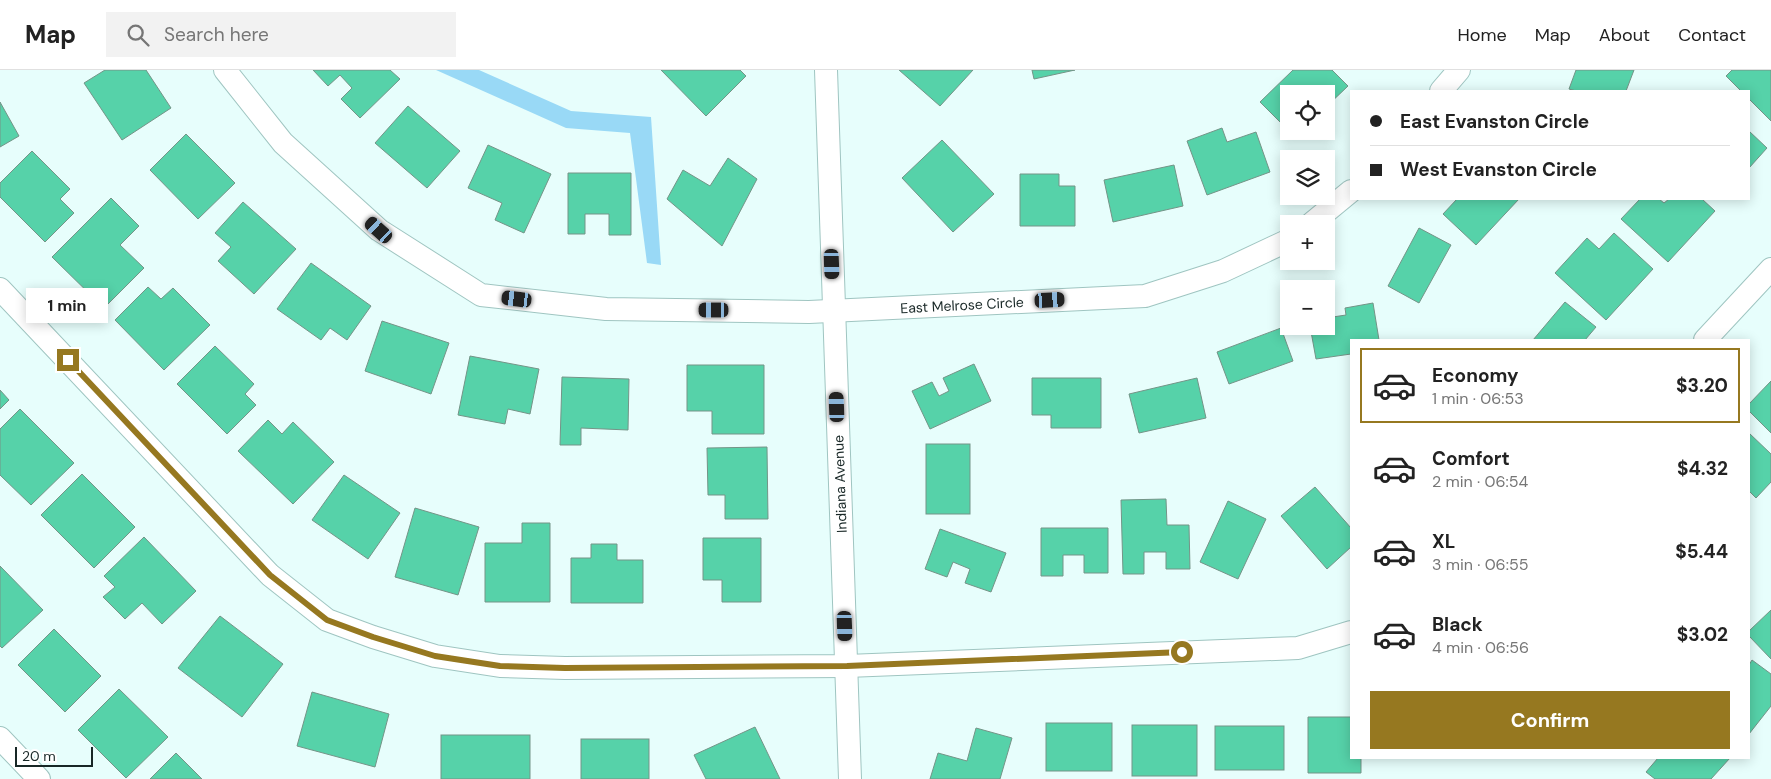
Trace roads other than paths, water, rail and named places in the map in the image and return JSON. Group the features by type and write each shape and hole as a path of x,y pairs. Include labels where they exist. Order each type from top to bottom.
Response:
{"street":[{"name":"East Melrose Circle","path":"226,70 283,143 379,230 481,295 606,309 834,312 1145,296 1223,271 1280,244"},
{"name":"Indiana Avenue","path":"826,70 850,779"},
{"path":"1442,90 1458,70"},
{"path":"1322,215 1350,192"},
{"path":"1706,339 1771,269"},
{"path":"0,289 270,575 327,620 373,637 435,656 500,666 565,668 847,666 1298,648 1350,632"},
{"path":"0,738 39,779"}],"water":[{"path":"436,70 479,70 571,111 651,117 661,265 647,263 630,133 566,128"}]}
